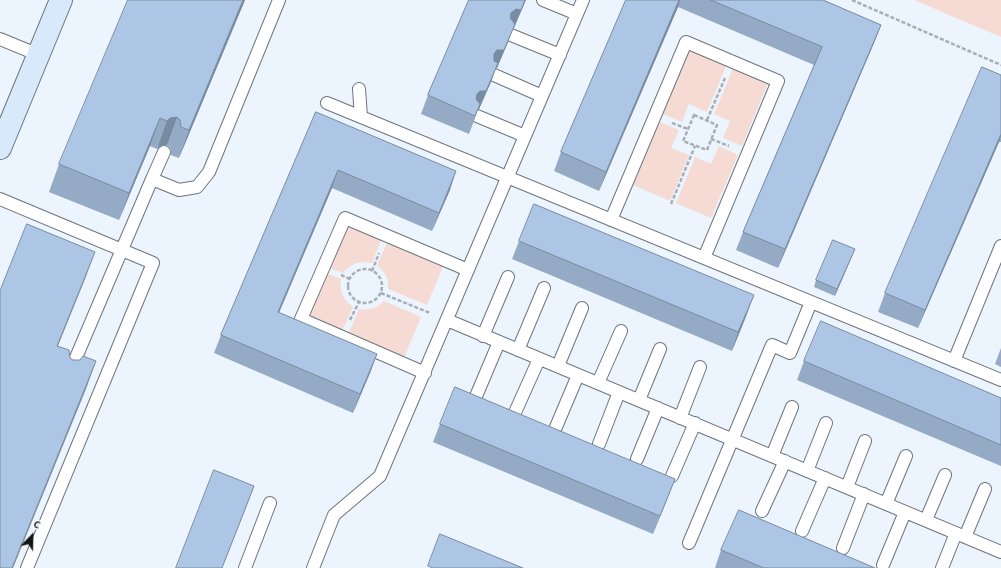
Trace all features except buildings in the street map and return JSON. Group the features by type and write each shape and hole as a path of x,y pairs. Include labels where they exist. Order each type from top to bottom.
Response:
{"street":[{"path":"0,148 61,0"}],"lane":[{"path":"152,179 179,190 197,187 209,172 279,0"},
{"path":"543,0 577,14"},
{"path":"313,568 334,515 380,476 583,0"},
{"path":"511,35 560,55"},
{"path":"0,39 39,55"},
{"path":"612,220 686,42 778,81 704,258"},
{"path":"494,75 542,96"},
{"path":"359,89 361,117"},
{"path":"326,103 1001,380"},
{"path":"476,116 525,136"},
{"path":"66,381 164,152"},
{"path":"0,200 153,263 27,568"},
{"path":"424,373 301,319 345,218 468,270"},
{"path":"954,361 1001,246"},
{"path":"483,336 508,277"},
{"path":"518,350 544,288"},
{"path":"689,543 772,346 790,353 811,302"},
{"path":"558,366 582,308"},
{"path":"447,320 1001,552"},
{"path":"598,383 622,331"},
{"path":"474,400 499,342"},
{"path":"639,400 660,349"},
{"path":"514,417 539,359"},
{"path":"680,418 700,367"},
{"path":"556,427 578,375"},
{"path":"599,444 619,392"},
{"path":"772,456 792,407"},
{"path":"637,459 658,408"},
{"path":"672,476 695,423"},
{"path":"808,471 826,423"},
{"path":"847,487 865,441"},
{"path":"886,504 906,456"},
{"path":"762,511 785,461"},
{"path":"926,520 945,475"},
{"path":"802,531 825,478"},
{"path":"942,568 985,489"},
{"path":"843,548 864,494"},
{"path":"245,568 270,503"},
{"path":"883,565 906,512"}],"path":[{"path":"852,0 1001,65"},
{"path":"707,120 732,62"},
{"path":"694,115 707,120 717,125 707,150 683,140 694,115"},
{"path":"671,204 695,146"},
{"path":"362,270 372,271 380,277 382,282 381,292 374,300 364,303 359,302 351,294 348,284 353,275 362,270"},
{"path":"381,292 447,320"}],"shaded area":[{"path":"914,0 1001,0 1001,37"},
{"path":"689,50 726,66 707,112 689,104 682,122 663,114"},
{"path":"733,68 768,83 742,146 723,138 730,121 714,114"},
{"path":"660,122 679,130 671,148 689,155 670,201 633,185"},
{"path":"719,146 738,155 711,218 676,203 695,157 711,164"},
{"path":"346,225 381,240 372,263 364,262 353,265 343,273 328,267"},
{"path":"387,243 443,267 427,305 388,289 386,276 377,265"},
{"path":"326,273 341,279 342,295 353,307 342,331 307,316"},
{"path":"384,301 421,317 404,358 348,334 359,309 366,310 373,308"}]}
